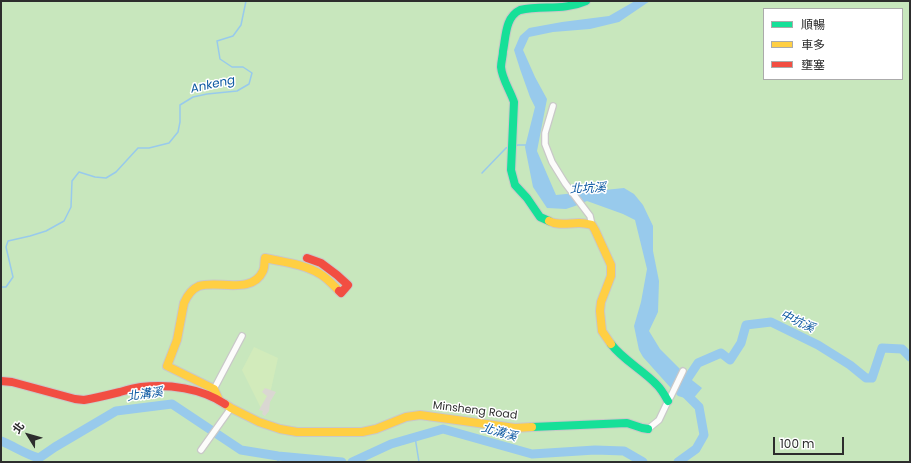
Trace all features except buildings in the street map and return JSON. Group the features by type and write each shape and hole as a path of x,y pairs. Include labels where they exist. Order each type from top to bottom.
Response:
{"street":[{"path":"586,1 569,7 547,7 518,11 513,15 507,28 501,66 504,79 514,102 511,170 515,185 527,198 540,217 552,223 592,224"},
{"path":"553,106 545,132 545,144 552,162 590,216 592,224 611,266 611,276 600,302 602,331 617,352 658,386 669,398"},
{"path":"219,400 214,389 167,366 178,336 185,300 198,286 232,286 249,283 257,278 264,270 265,258 303,267 321,275 341,293 348,285 321,262 307,258"},
{"path":"214,389 242,336"},
{"path":"648,429 659,420 683,371"},
{"name":"Minsheng Road","path":"1,381 12,382 75,399 84,400 140,388 173,386 194,390 219,400 231,408 259,422 280,429 297,432 362,432 376,429 406,417 420,415 515,428 628,423 640,428 648,429"},
{"path":"202,448 231,408"}],"green space":[{"path":"1,1 910,1 910,462 1,462"},
{"path":"254,347 278,358 265,416 242,370"}],"shaded area":[{"path":"265,388 276,392 270,402 269,411 265,416 262,414 263,411 259,410 267,396 262,392"}],"water":[{"name":"北坑溪","path":"635,1 650,1 619,22 590,29 553,32 529,37 523,50 547,99 537,151 556,195 624,188 634,194 643,205 653,226 653,251 659,281 658,312 649,331 660,349 688,377 702,388 692,400 678,396 643,357 639,350 634,326 641,302 647,269 635,220 587,201 566,209 547,208 533,187 525,147 535,107 530,97 514,50 520,36 529,28 609,16"}],"waterway":[{"name":"Ankeng","path":"1,287 6,287 13,277 6,247 8,241 46,231 64,221 71,207 72,181 79,172 95,177 106,178 116,172 138,148 149,148 169,143 178,132 180,122 180,105 193,97 237,91 249,84 252,73 243,67 232,67 220,59 217,41 233,36 241,25 246,1"},
{"path":"515,146 527,145"},
{"path":"482,173 506,148 509,147"},
{"name":"中坑溪","path":"685,390 688,378 698,363 721,353 730,360 741,343 746,325 771,322 818,345 850,365 866,378 872,378 882,348 902,349 910,357"},
{"name":"北坑溪","path":"678,462 696,449 704,435 699,407 683,391"},
{"name":"北溝溪","path":"1,441 39,458 116,411 172,404 241,450 278,456 342,462"},
{"name":"北溝溪","path":"352,462 391,444 443,429 532,454 595,450 624,451 643,462"},
{"path":"415,437 419,462"},
{"name":"北溝溪","path":"278,456 278,462"}],"traffic: fast":[{"path":"549,221 540,217 527,198 515,185 511,170 514,102 504,80 501,67 507,28 511,17 520,10 569,6 586,1"},
{"path":"611,344 621,355 657,385 668,401"},
{"path":"532,427 627,423 648,429"}],"traffic: slow":[{"path":"549,221 560,224 587,224 592,225 595,230 611,265 611,276 601,302 600,311 602,331 611,344"},
{"path":"219,400 214,389 167,366 177,340 184,303 188,295 196,287 215,284 243,285 251,283 258,278 263,271 265,258 293,264 314,271 320,274 339,291"},
{"path":"225,404 259,422 280,429 297,432 362,432 376,429 406,417 420,415 515,428 532,427"}],"traffic: jam":[{"path":"307,258 321,263 348,285 341,293 339,291"},
{"path":"1,381 12,382 75,399 84,400 141,387 163,386 184,388 206,394 225,404"}]}
